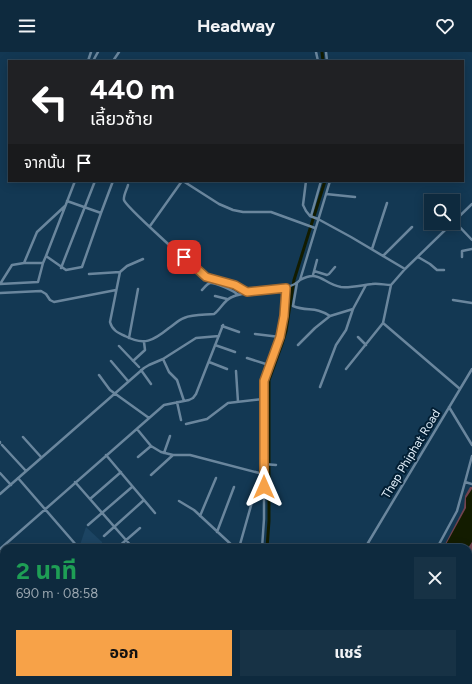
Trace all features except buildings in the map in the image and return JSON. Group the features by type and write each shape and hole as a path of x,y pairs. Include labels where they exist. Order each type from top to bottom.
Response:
{"street":[{"path":"43,263 24,263 12,265 0,284 37,282 73,182"},
{"path":"61,268 95,182"},
{"path":"46,256 61,268 66,270 82,267 112,182"},
{"path":"150,226 183,182"},
{"path":"186,182 219,204 233,210 243,212 271,212 314,227"},
{"path":"306,182 303,205 311,216 372,249 405,269"},
{"path":"311,216 320,182"},
{"path":"330,182 297,282 293,306 301,309 317,309 330,316"},
{"path":"128,185 124,202 201,273 206,277 235,285 247,292"},
{"path":"326,194 355,197"},
{"path":"67,201 101,213"},
{"path":"372,249 386,203"},
{"path":"460,217 472,204"},
{"path":"24,263 36,232 65,206"},
{"path":"383,256 412,227"},
{"path":"460,227 472,240"},
{"path":"346,369 383,323 391,285 405,269 447,230"},
{"path":"462,257 462,251 472,249"},
{"path":"418,257 437,270 444,270"},
{"path":"143,259 127,266 120,272 110,325 116,332 136,341 144,342 155,338 178,320 186,317 214,314 227,299 247,292 286,288 307,276 313,275 338,286 377,284 391,285"},
{"path":"313,275 317,260"},
{"path":"314,271 327,275 335,267"},
{"path":"89,274 120,272"},
{"path":"202,290 208,284 212,284 234,291 238,295"},
{"path":"320,387 336,345 347,327 366,285"},
{"path":"262,544 264,519 263,474 265,464 263,399 264,381 280,337 284,316 286,288"},
{"path":"129,338 138,289"},
{"path":"0,293 41,291 54,302 116,290"},
{"path":"215,296 227,299"},
{"path":"453,300 472,303"},
{"path":"298,345 330,316 354,309"},
{"path":"383,323 460,389"},
{"path":"6,544 164,405 193,398 209,362 222,325 239,332"},
{"path":"255,334 280,337"},
{"path":"0,494 115,393 140,368 163,359 196,338 219,336"},
{"path":"358,338 366,345"},
{"path":"133,361 145,350 144,342"},
{"path":"215,345 235,352"},
{"path":"119,346 140,368 151,384"},
{"path":"247,358 269,365"},
{"path":"163,359 169,372 177,380 184,401"},
{"path":"111,361 128,381"},
{"path":"209,362 227,369"},
{"name":"Thep Phiphat Road","path":"367,544 472,369"},
{"path":"236,371 238,402"},
{"path":"98,375 108,388 149,418"},
{"path":"186,424 207,419 226,404 263,399"},
{"path":"177,402 181,420"},
{"path":"449,407 472,445"},
{"path":"137,429 151,446 164,453 193,456 263,474"},
{"path":"23,436 41,457"},
{"path":"164,453 170,436"},
{"path":"1,443 26,471"},
{"path":"138,457 151,446"},
{"path":"106,455 155,513"},
{"path":"151,475 173,455"},
{"path":"439,544 457,511 472,456"},
{"path":"265,464 276,464"},
{"path":"90,499 121,472"},
{"path":"0,473 11,485"},
{"path":"18,478 75,544"},
{"path":"200,516 216,478"},
{"path":"75,482 130,544"},
{"path":"465,482 472,484"},
{"path":"88,525 132,487"},
{"path":"218,532 234,487"},
{"path":"240,544 254,495"},
{"path":"104,536 144,500"},
{"path":"179,501 194,510 231,544"},
{"path":"122,544 140,528"}],"shaded area":[{"path":"470,487 472,487 472,544 445,544 464,508 465,496"},
{"path":"472,489 472,542 471,544 446,544 466,508 466,498"},
{"path":"86,527 102,542 102,544 80,544"}],"waterway":[{"path":"322,52 323,60"},
{"path":"267,544 269,521 269,380 286,331 294,280 325,182"}],"route":[{"path":"184,257 206,277 235,285 247,292 286,288 284,316 280,337 264,381 264,487"}]}
